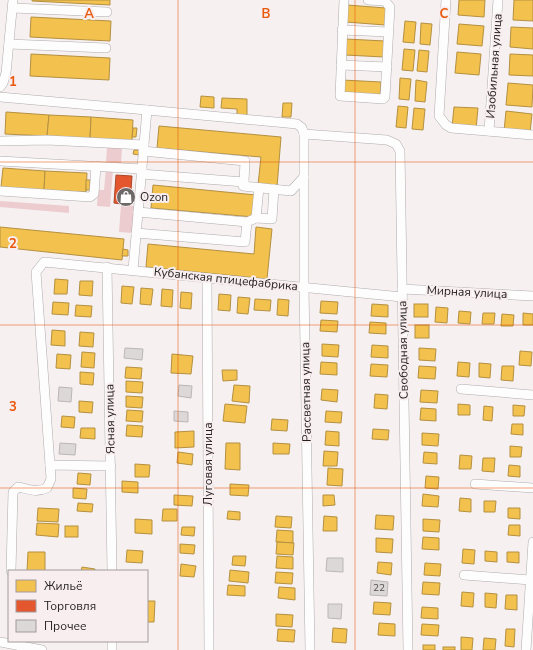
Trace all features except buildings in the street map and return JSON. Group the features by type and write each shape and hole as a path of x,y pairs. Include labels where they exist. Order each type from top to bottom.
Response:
{"street":[{"path":"344,0 339,94 341,97 384,98 390,7 388,3 368,0"},
{"path":"446,0 439,116 446,125 451,128 533,135"},
{"name":"Изобильная улица","path":"489,131 498,0"},
{"path":"0,87 3,83 4,64 9,44 13,4 107,12"},
{"path":"342,30 388,32"},
{"path":"9,44 106,48"},
{"path":"341,64 387,66"},
{"path":"0,97 297,124 302,128 304,134"},
{"path":"133,270 147,110"},
{"name":"Рассветная улица","path":"304,134 304,287 310,650"},
{"name":"Свободная улица","path":"304,134 387,140 392,141 400,151 408,650"},
{"path":"0,141 47,140 144,148 245,161 243,186 258,188 291,191 304,176"},
{"path":"0,161 96,166 244,182"},
{"path":"0,191 90,197 94,194 96,166"},
{"path":"136,233 245,242 252,220 258,188"},
{"path":"138,212 252,220 272,219 274,189"},
{"name":"Кубанская птицефабрика","path":"50,465 36,272 44,262 304,287 402,293"},
{"name":"Ясная улица","path":"107,267 112,570"},
{"name":"Луговая улица","path":"207,278 209,650"},
{"name":"Мирная улица","path":"402,293 533,296"},
{"path":"461,389 533,395"},
{"path":"11,570 13,492 18,487 32,491 39,491 47,488 50,479 50,465 111,466"},
{"path":"475,484 533,488"},
{"path":"526,650 533,542"},
{"path":"464,575 530,580"},
{"path":"0,642 42,650"}],"shaded area":[{"path":"107,147 122,148 121,164 106,163"},
{"path":"106,168 113,169 110,207 97,206 98,190 104,190"},
{"path":"0,201 69,206 69,213 0,207"},
{"path":"121,205 134,206 132,233 119,232"}],"place":[{"name":"Ozon","path":"126,197"}]}
